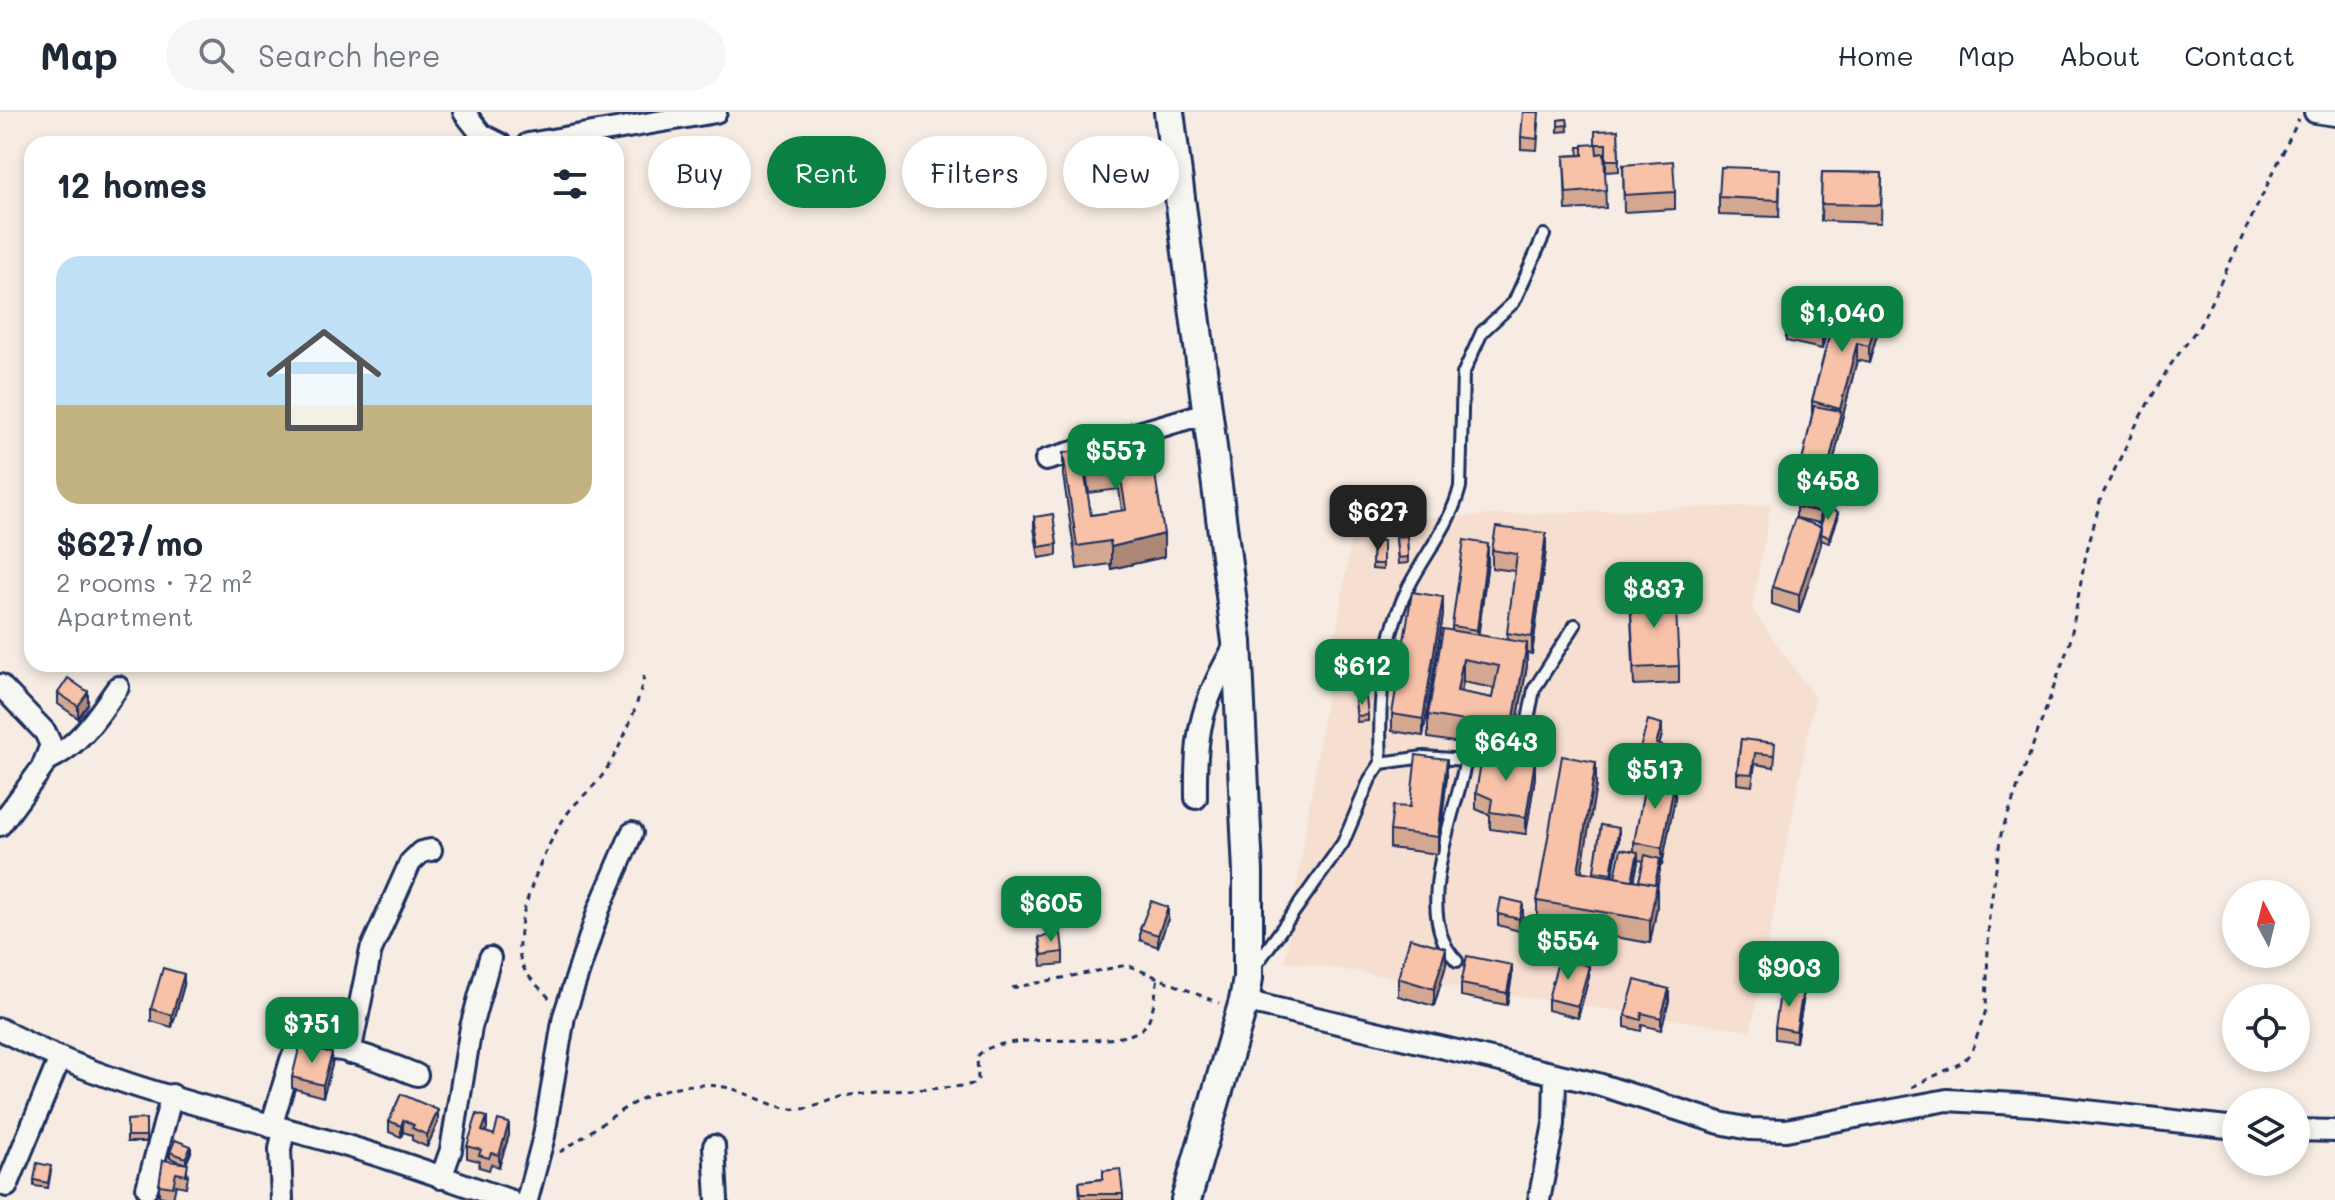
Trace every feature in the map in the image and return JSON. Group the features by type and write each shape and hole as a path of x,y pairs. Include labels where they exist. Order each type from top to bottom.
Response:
{"street":[{"path":"464,112 484,136"},
{"path":"575,136 716,112"},
{"path":"1169,112 1210,412 1237,642 1248,872 1245,997 1183,1197"},
{"path":"2315,112 2335,115"},
{"path":"1046,460 1210,412"},
{"path":"1196,798 1196,754 1207,696 1237,642"},
{"path":"0,685 49,738 51,745 47,760 0,825"},
{"path":"47,760 60,755 77,739 118,687"},
{"path":"527,1200 564,1016 599,909 632,833"},
{"path":"350,1053 371,950 410,863 421,852 431,850"},
{"path":"441,1178 451,1150 471,1027 490,958"},
{"path":"1245,997 1555,1074 1750,1129 1786,1130 1947,1100 1990,1101 2222,1126"},
{"path":"0,1029 41,1052 509,1200"},
{"path":"282,1200 278,1128 294,1054 316,1048 350,1053 417,1075"},
{"path":"7,1186 60,1058"},
{"path":"1539,1200 1554,1124 1555,1074"},
{"path":"147,1188 172,1095"},
{"path":"2310,1130 2335,1131"},
{"path":"714,1146 717,1200"}],"lane":[{"path":"1245,997 1272,940 1343,843 1370,779 1381,763 1380,735 1392,624 1407,589 1455,505 1460,487 1463,374 1482,332 1514,302 1544,235"},
{"path":"1381,763 1424,757 1505,763 1518,758 1534,689 1575,625"},
{"path":"1457,961 1438,934 1435,901 1438,874 1466,759"}],"path":[{"path":"1893,1111 1895,1104 1913,1086 1963,1062 1972,1051 1986,1010 1989,917 2001,834 2070,642 2086,554 2101,498 2139,419 2169,367 2200,325 2302,112"},
{"path":"564,1016 521,964 517,944 537,873 554,834 613,758 640,697 644,676"},
{"path":"1012,988 1117,965 1141,968 1179,988 1245,997"},
{"path":"536,1163 576,1142 629,1103 653,1092 704,1084 729,1087 797,1110 838,1097 974,1084 978,1079 977,1057 987,1047 1024,1041 1133,1035 1147,1024 1158,976"}],"shaded area":[{"path":"1771,505 1752,609 1815,698 1751,1031 1285,961 1354,520"}],"building":[{"path":"1523,112 1539,112 1537,139 1521,137"},
{"path":"1567,119 1568,125 1558,126 1558,120"},
{"path":"1618,130 1619,160 1606,160 1606,144 1595,144 1595,131"},
{"path":"1596,144 1597,154 1604,153 1606,190 1566,193 1564,156 1583,155 1583,145"},
{"path":"1673,161 1675,192 1624,195 1623,165"},
{"path":"1721,167 1780,169 1779,200 1719,197"},
{"path":"1822,172 1882,173 1881,205 1821,204"},
{"path":"1794,299 1830,308 1822,338 1786,329"},
{"path":"1837,306 1877,317 1869,346 1857,343 1840,409 1812,401"},
{"path":"1814,406 1841,411 1825,482 1799,476"},
{"path":"1149,434 1164,534 1111,547 1110,541 1077,546 1063,453 1081,450 1091,515 1126,510 1119,466 1089,471 1085,444"},
{"path":"1799,491 1823,495 1820,512 1796,507"},
{"path":"1827,508 1838,512 1829,537 1821,534 1820,527"},
{"path":"1053,514 1057,544 1039,547 1034,517"},
{"path":"1795,518 1821,527 1799,595 1772,587"},
{"path":"1496,527 1546,533 1532,637 1507,633 1517,554 1492,550"},
{"path":"1407,536 1408,557 1398,558 1396,537"},
{"path":"1464,540 1488,544 1477,630 1452,626"},
{"path":"1373,541 1383,541 1383,564 1372,564"},
{"path":"1675,591 1679,666 1634,668 1630,593"},
{"path":"1412,592 1443,597 1423,719 1392,714"},
{"path":"1443,629 1527,643 1512,729 1428,715","holes":["1463,659 1499,666 1492,698 1457,691"]},
{"path":"1374,638 1375,661 1357,662 1356,639"},
{"path":"68,678 88,692 78,706 58,693"},
{"path":"1366,698 1368,715 1357,716 1355,700"},
{"path":"1648,720 1662,724 1656,744 1674,749 1671,760 1639,752"},
{"path":"1741,739 1775,743 1774,755 1755,753 1752,774 1737,773"},
{"path":"1483,752 1535,760 1526,817 1490,812 1492,799 1476,792"},
{"path":"1416,755 1447,759 1438,837 1390,831 1393,806 1410,807"},
{"path":"1562,756 1596,762 1578,871 1657,884 1650,920 1537,901"},
{"path":"1647,775 1675,780 1662,848 1634,842"},
{"path":"1601,825 1619,828 1611,874 1594,871"},
{"path":"1621,849 1638,852 1632,880 1615,877"},
{"path":"1645,855 1660,859 1655,884 1639,881"},
{"path":"1501,898 1523,903 1519,919 1498,914"},
{"path":"1151,901 1168,907 1158,935 1140,929"},
{"path":"1061,934 1063,952 1042,955 1039,937"},
{"path":"1410,938 1446,948 1434,989 1398,978"},
{"path":"1467,956 1512,965 1507,993 1461,984"},
{"path":"1559,958 1589,966 1578,1006 1548,999"},
{"path":"163,968 184,974 172,1015 151,1009"},
{"path":"1635,980 1669,989 1661,1018 1642,1013 1641,1020 1625,1015"},
{"path":"1781,987 1803,990 1796,1031 1775,1027"},
{"path":"300,1045 332,1053 323,1085 292,1077"},
{"path":"401,1094 438,1110 427,1135 403,1120 401,1126 389,1121"},
{"path":"477,1114 487,1117 482,1131 494,1135 498,1120 509,1123 499,1155 491,1153 489,1158 479,1155 481,1150 467,1146"},
{"path":"146,1119 146,1136 127,1136 127,1120"},
{"path":"175,1140 191,1146 186,1158 170,1152"},
{"path":"163,1160 188,1164 186,1175 176,1173 173,1187 159,1185"},
{"path":"37,1163 51,1166 48,1183 34,1180"},
{"path":"1120,1169 1123,1194 1081,1194 1079,1182 1103,1179 1103,1171"}]}
